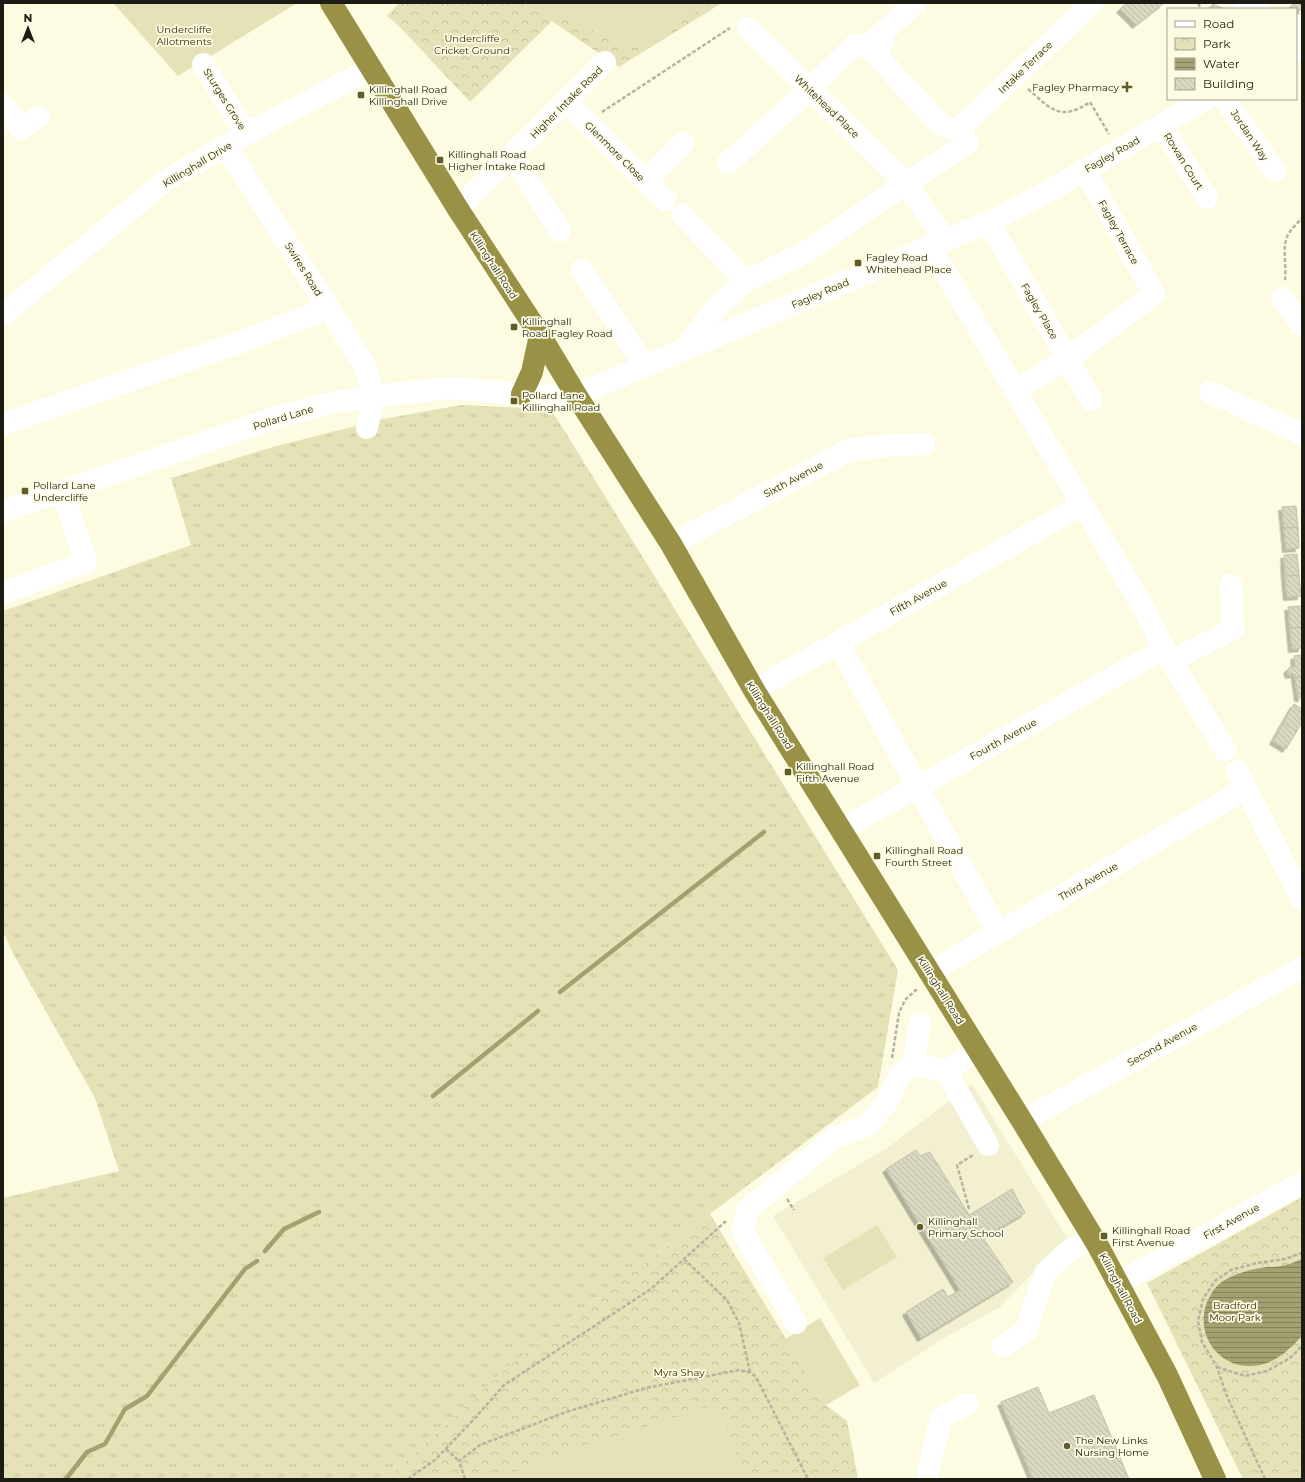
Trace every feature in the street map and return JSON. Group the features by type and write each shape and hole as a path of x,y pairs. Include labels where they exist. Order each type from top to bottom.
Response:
{"highway":[{"name":"Killinghall Road","path":"331,3 370,69 458,209 540,335 576,395 671,544 754,690 842,829 1092,1237 1167,1375 1215,1479"},
{"path":"522,394 532,372 540,335"}],"street":[{"path":"728,163 855,46 876,42 915,3"},
{"name":"Intake Terrace","path":"958,130 1092,3"},
{"path":"1245,3 1257,8"},
{"name":"Whitehead Place","path":"748,28 906,183 1015,391 1143,607 1168,655 1225,750"},
{"path":"684,349 717,307 746,281 808,251 906,183 968,143 958,130 941,125 876,42"},
{"name":"Higher Intake Road","path":"458,209 605,62"},
{"name":"Sturges Grove","path":"203,64 246,134"},
{"name":"Killinghall Drive","path":"3,315 165,182 246,134 370,69"},
{"name":"Fagley Road","path":"576,395 988,222 1049,191 1204,100"},
{"name":"Jordan Way","path":"1226,100 1274,171"},
{"name":"Glenmore Close","path":"566,101 664,200"},
{"path":"3,105 22,129 39,117"},
{"name":"Rowan Court","path":"1161,125 1207,198"},
{"path":"646,182 683,143"},
{"name":"Swires Road","path":"226,146 364,364 374,396"},
{"path":"512,155 560,231"},
{"name":"Fagley Terrace","path":"1067,359 1154,294 1085,170"},
{"path":"683,215 746,281"},
{"name":"Fagley Place","path":"988,222 1091,400"},
{"path":"582,270 645,366"},
{"path":"1282,298 1302,325"},
{"path":"3,424 241,342 319,312 328,307"},
{"path":"1015,391 1067,359"},
{"name":"Pollard Lane","path":"4,508 62,491 284,415 326,404 374,396 450,388 522,394 576,395"},
{"path":"1210,392 1302,434"},
{"path":"368,428 374,396"},
{"name":"Sixth Avenue","path":"671,544 849,450 924,444"},
{"path":"3,593 86,562 62,491"},
{"name":"Fifth Avenue","path":"754,690 1082,505"},
{"name":"Fourth Avenue","path":"842,829 917,786 1168,655 1233,629 1231,585"},
{"path":"838,643 998,932"},
{"name":"Third Avenue","path":"931,974 1241,780 1302,899"},
{"name":"Second Avenue","path":"1022,1121 1302,968"},
{"path":"796,1324 743,1232 748,1210 777,1184 834,1138 868,1125 886,1103 900,1075 913,1064 920,1024"},
{"path":"913,1064 946,1071 978,1050"},
{"path":"946,1071 988,1145"},
{"name":"First Avenue","path":"1118,1283 1302,1182"},
{"path":"1003,1346 1026,1331 1045,1273 1067,1252 1092,1237"},
{"path":"928,1479 928,1472 941,1418 968,1404"}],"path":[{"path":"587,122 735,25 748,28"},
{"path":"1014,77 1049,108 1063,112 1075,111 1090,102 1118,150"},
{"path":"1282,298 1286,274 1284,251 1288,234 1302,218"},
{"path":"891,1066 899,1013 905,1000 931,974"},
{"path":"777,1184 794,1210"},
{"path":"408,1479 435,1460 504,1385 651,1289 728,1220"},
{"path":"1265,1479 1226,1394 1217,1367 1202,1342 1198,1321 1203,1299 1215,1281 1231,1270 1257,1263 1284,1259 1302,1253"},
{"path":"684,1259 728,1300 739,1323 750,1372"},
{"path":"1217,1367 1245,1376 1267,1371 1290,1358 1302,1346"},
{"path":"459,1460 480,1445 574,1410 646,1388 740,1370 750,1372 756,1376 808,1479"},
{"path":"446,1449 459,1460 465,1479"}],"shaded area":[{"name":"Killinghall Primary School","path":"972,1084 1067,1238 1000,1307 944,1338 874,1383 773,1216 887,1148"}],"green space":[{"name":"Undercliffe Allotments","path":"113,3 297,3 178,76"},
{"name":"Undercliffe Cricket Ground","path":"399,3 722,3 619,67 552,21 470,102 399,26 387,16"},
{"path":"520,3 710,3 638,48"},
{"path":"461,405 551,409 898,970 878,1087 510,1365 387,1479 3,1479 3,1198 119,1171 95,1098 14,955 3,932 3,611 191,545 171,478 273,447 383,419"},
{"name":"Bradford Moor Park","path":"1302,1197 1302,1479 1243,1479 1147,1283"},
{"name":"Myra Shay","path":"710,1214 826,1405 847,1421 858,1479 387,1479 510,1365"},
{"path":"877,1225 897,1257 843,1290 823,1258"},
{"path":"820,1318 860,1385 826,1405 785,1339"},
{"path":"720,1403 744,1479 520,1479 516,1468"}],"water":[{"path":"1302,1259 1302,1336 1288,1350 1277,1358 1260,1365 1247,1366 1236,1364 1225,1359 1216,1352 1205,1332 1204,1320 1206,1304 1217,1286 1228,1278 1244,1272 1267,1267 1283,1266"}],"building":[{"path":"1127,3 1163,4 1136,25 1120,9"},
{"path":"1294,3 1302,3 1302,11 1297,8 1291,6"},
{"path":"1213,4 1223,8 1210,8"},
{"path":"1296,506 1298,527 1284,528 1282,507"},
{"path":"1298,527 1299,548 1286,549 1284,528"},
{"path":"1297,554 1299,575 1285,576 1284,555"},
{"path":"1299,575 1301,596 1287,597 1285,576"},
{"path":"1302,606 1302,627 1290,628 1288,607"},
{"path":"1302,627 1302,648 1292,649 1290,628"},
{"path":"1302,655 1302,677 1295,677 1295,674 1289,675 1287,670 1290,667 1295,667 1294,656"},
{"path":"1295,677 1302,677 1302,698 1298,698"},
{"path":"1294,704 1302,709 1302,722 1297,731 1283,723"},
{"path":"1283,723 1297,731 1286,749 1273,741"},
{"path":"916,1150 920,1156 930,1152 969,1215 1012,1189 1025,1213 983,1238 1013,1282 921,1338 906,1312 943,1289 948,1297 960,1290 886,1169"},
{"name":"The New Links Nursing Home","path":"1038,1387 1049,1413 1094,1395 1129,1479 1033,1479 1001,1402"}],"waterway":[{"path":"560,992 764,832"},
{"path":"433,1096 538,1011"},
{"path":"265,1251 284,1229 319,1212"},
{"path":"66,1479 87,1452 105,1444 125,1409 147,1396 245,1269 257,1261"}],"place":[{"name":"Fagley Pharmacy","path":"1127,87"},
{"name":"Killinghall Road Killinghall Drive","path":"361,95"},
{"name":"Killinghall Road Higher Intake Road","path":"440,160"},
{"name":"Fagley Road Whitehead Place","path":"858,263"},
{"name":"Killinghall Road Fagley Road","path":"514,327"},
{"name":"Pollard Lane Killinghall Road","path":"514,401"},
{"name":"Pollard Lane Undercliffe","path":"25,491"},
{"name":"Killinghall Road Fifth Avenue","path":"788,772"},
{"name":"Killinghall Road Fourth Street","path":"877,856"},
{"name":"Killinghall Primary School","path":"920,1227"},
{"name":"Killinghall Road First Avenue","path":"1104,1236"},
{"name":"The New Links Nursing Home","path":"1067,1446"}]}
